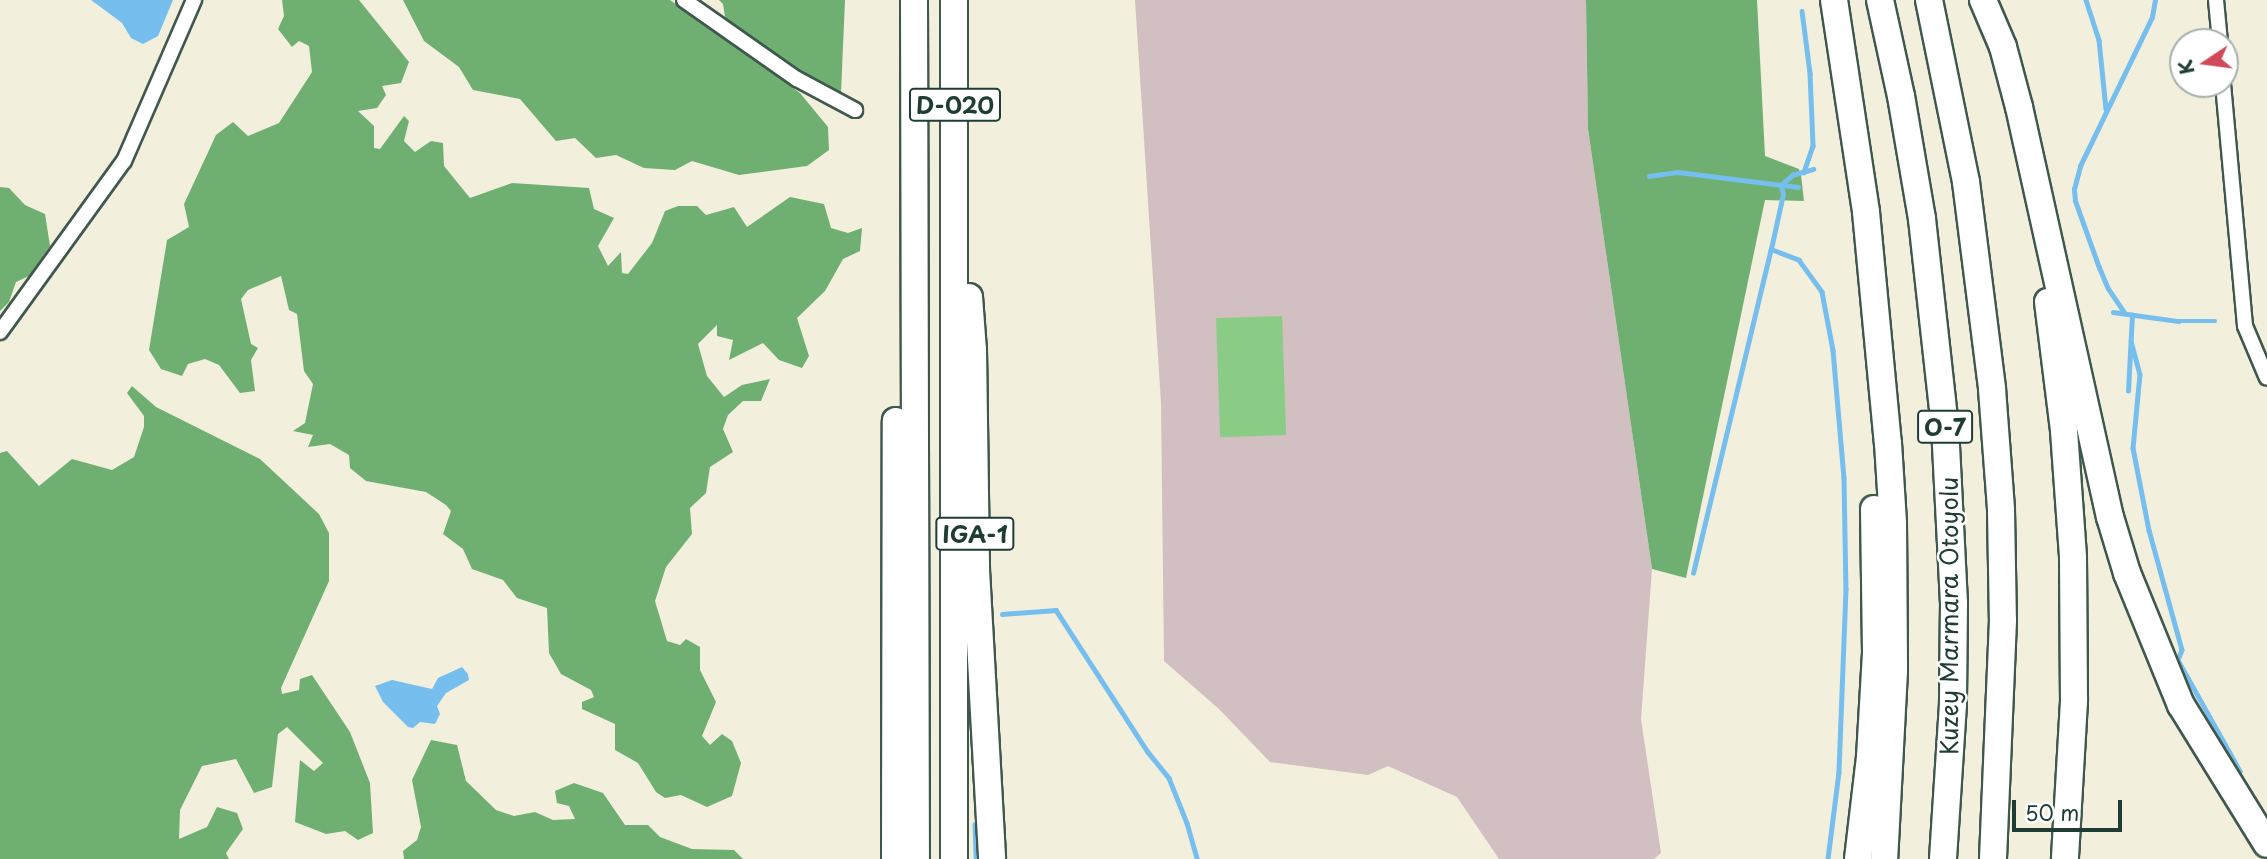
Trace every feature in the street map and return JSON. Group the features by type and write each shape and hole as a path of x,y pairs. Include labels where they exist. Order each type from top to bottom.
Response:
{"highway":[{"name":"D-020","path":"914,0 916,859"},
{"name":"D-020","path":"954,0 954,859"},
{"path":"1834,0 1860,169 1880,337 1893,523 1894,671 1884,859"},
{"name":"Kuzey Marmara Otoyolu","path":"1880,0 1901,96 1922,219 1945,426 1954,616 1953,704 1943,859"},
{"name":"Kuzey Marmara Otoyolu","path":"1929,0 1966,182 1993,402 2001,510 2003,620 1993,859"},
{"path":"1980,0 2003,47 2019,107 2110,517 2127,573 2181,705 2267,844"},
{"path":"1980,0 2030,200 2050,314 2064,431 2075,627 2071,771 2065,859"},
{"path":"1858,859 1870,757 1876,652 1875,521 1860,265 1860,169"},
{"name":"IGA-1","path":"954,210 964,256 973,350 976,570 992,859"},
{"path":"895,859 897,372 899,316 915,232"}],"street":[{"path":"0,332 106,190 124,161 194,0"},
{"path":"684,0 774,64 855,110"},
{"path":"2216,0 2219,28"},
{"path":"2224,98 2245,326 2267,378"}],"shaded area":[{"path":"1135,0 1586,0 1588,129 1652,569 1641,719 1661,853 1654,859 1499,859 1457,797 1388,766 1368,775 1270,762 1219,709 1164,661 1161,403"}],"green space":[{"path":"282,0 359,0 409,62 401,83 382,86 386,95 377,108 358,111 374,126 374,148 380,149 404,116 409,121 404,141 415,152 431,141 443,143 444,166 470,198 512,183 589,188 594,209 614,218 598,246 608,266 621,252 622,273 628,274 652,243 665,211 678,206 697,206 706,215 734,207 747,227 790,197 824,204 831,228 848,233 862,228 860,251 843,259 825,291 797,318 809,356 802,368 779,360 763,343 729,360 733,340 717,336 717,325 698,344 707,376 724,397 742,385 770,379 761,401 743,401 728,415 723,429 733,452 710,467 706,493 690,508 692,534 666,567 655,601 667,641 680,645 686,639 700,647 700,670 716,702 702,736 710,745 722,734 732,741 741,763 732,796 707,807 681,795 665,798 656,792 638,763 615,750 615,724 582,709 582,702 594,697 591,690 561,674 549,653 547,608 517,598 503,580 472,569 463,549 443,534 451,511 446,505 426,492 366,481 350,468 349,455 330,444 308,447 313,435 293,431 305,423 313,384 304,371 297,314 289,310 281,276 248,290 241,299 251,344 258,348 251,360 255,391 240,393 219,365 205,359 188,364 182,376 161,369 149,350 167,240 189,227 184,204 216,135 233,122 248,136 279,123 312,72 309,46 299,41 292,47 278,29 284,16"},
{"path":"403,0 670,0 800,93 828,127 829,150 807,166 739,175 692,161 675,170 644,168 616,155 596,158 575,138 556,141 520,99 473,90 459,67 424,41"},
{"path":"719,0 845,0 841,93 767,56 735,25 726,23 723,4"},
{"path":"1586,0 1757,0 1765,156 1799,169 1801,175 1804,201 1765,200 1686,578 1652,569 1588,129"},
{"path":"0,187 9,188 25,205 45,214 50,246 29,276 16,282 9,302 0,311"},
{"path":"1282,316 1286,435 1220,437 1216,318"},
{"path":"132,386 156,407 260,459 319,514 329,533 329,581 281,688 282,694 299,690 300,679 312,675 350,732 370,783 373,833 358,840 345,831 326,834 295,822 300,760 314,771 323,763 287,727 278,734 272,787 254,793 236,759 202,766 180,810 179,839 207,827 217,807 237,813 243,829 226,853 229,859 0,859 0,453 7,451 39,486 72,459 112,470 134,457 144,427 144,416 127,393"},
{"path":"431,740 457,745 466,781 496,810 514,816 535,812 553,820 575,819 569,806 557,803 555,791 574,783 603,793 625,825 648,825 660,837 692,849 734,850 743,859 404,859 403,851 417,840 421,827 412,780"}],"water":[{"path":"91,0 173,0 158,36 143,44 131,38 122,23"},
{"path":"462,667 469,680 446,693 437,706 440,714 435,724 420,722 413,728 408,727 383,702 375,686 392,680 432,689 438,678"}],"waterway":[{"path":"2086,0 2099,40 2106,109"},
{"path":"2125,314 2108,289 2099,268 2075,201 2074,189 2080,166 2152,17 2155,0"},
{"path":"1802,11 1810,73 1813,146 1804,172"},
{"path":"1781,185 1792,175 1813,169"},
{"path":"1649,176 1678,172 1798,187"},
{"path":"1693,573 1771,249 1783,194 1781,186"},
{"path":"1771,249 1799,260 1822,292 1833,350 1844,478 1846,589 1839,772 1828,859"},
{"path":"2113,312 2178,321 2215,321"},
{"path":"2128,391 2132,315"},
{"path":"2131,341 2140,374 2133,448 2149,530 2182,650 2178,660 2240,771"},
{"path":"1002,614 1056,610 1148,752 1169,778 1187,823 1197,859"},
{"path":"975,824 976,859"}]}
